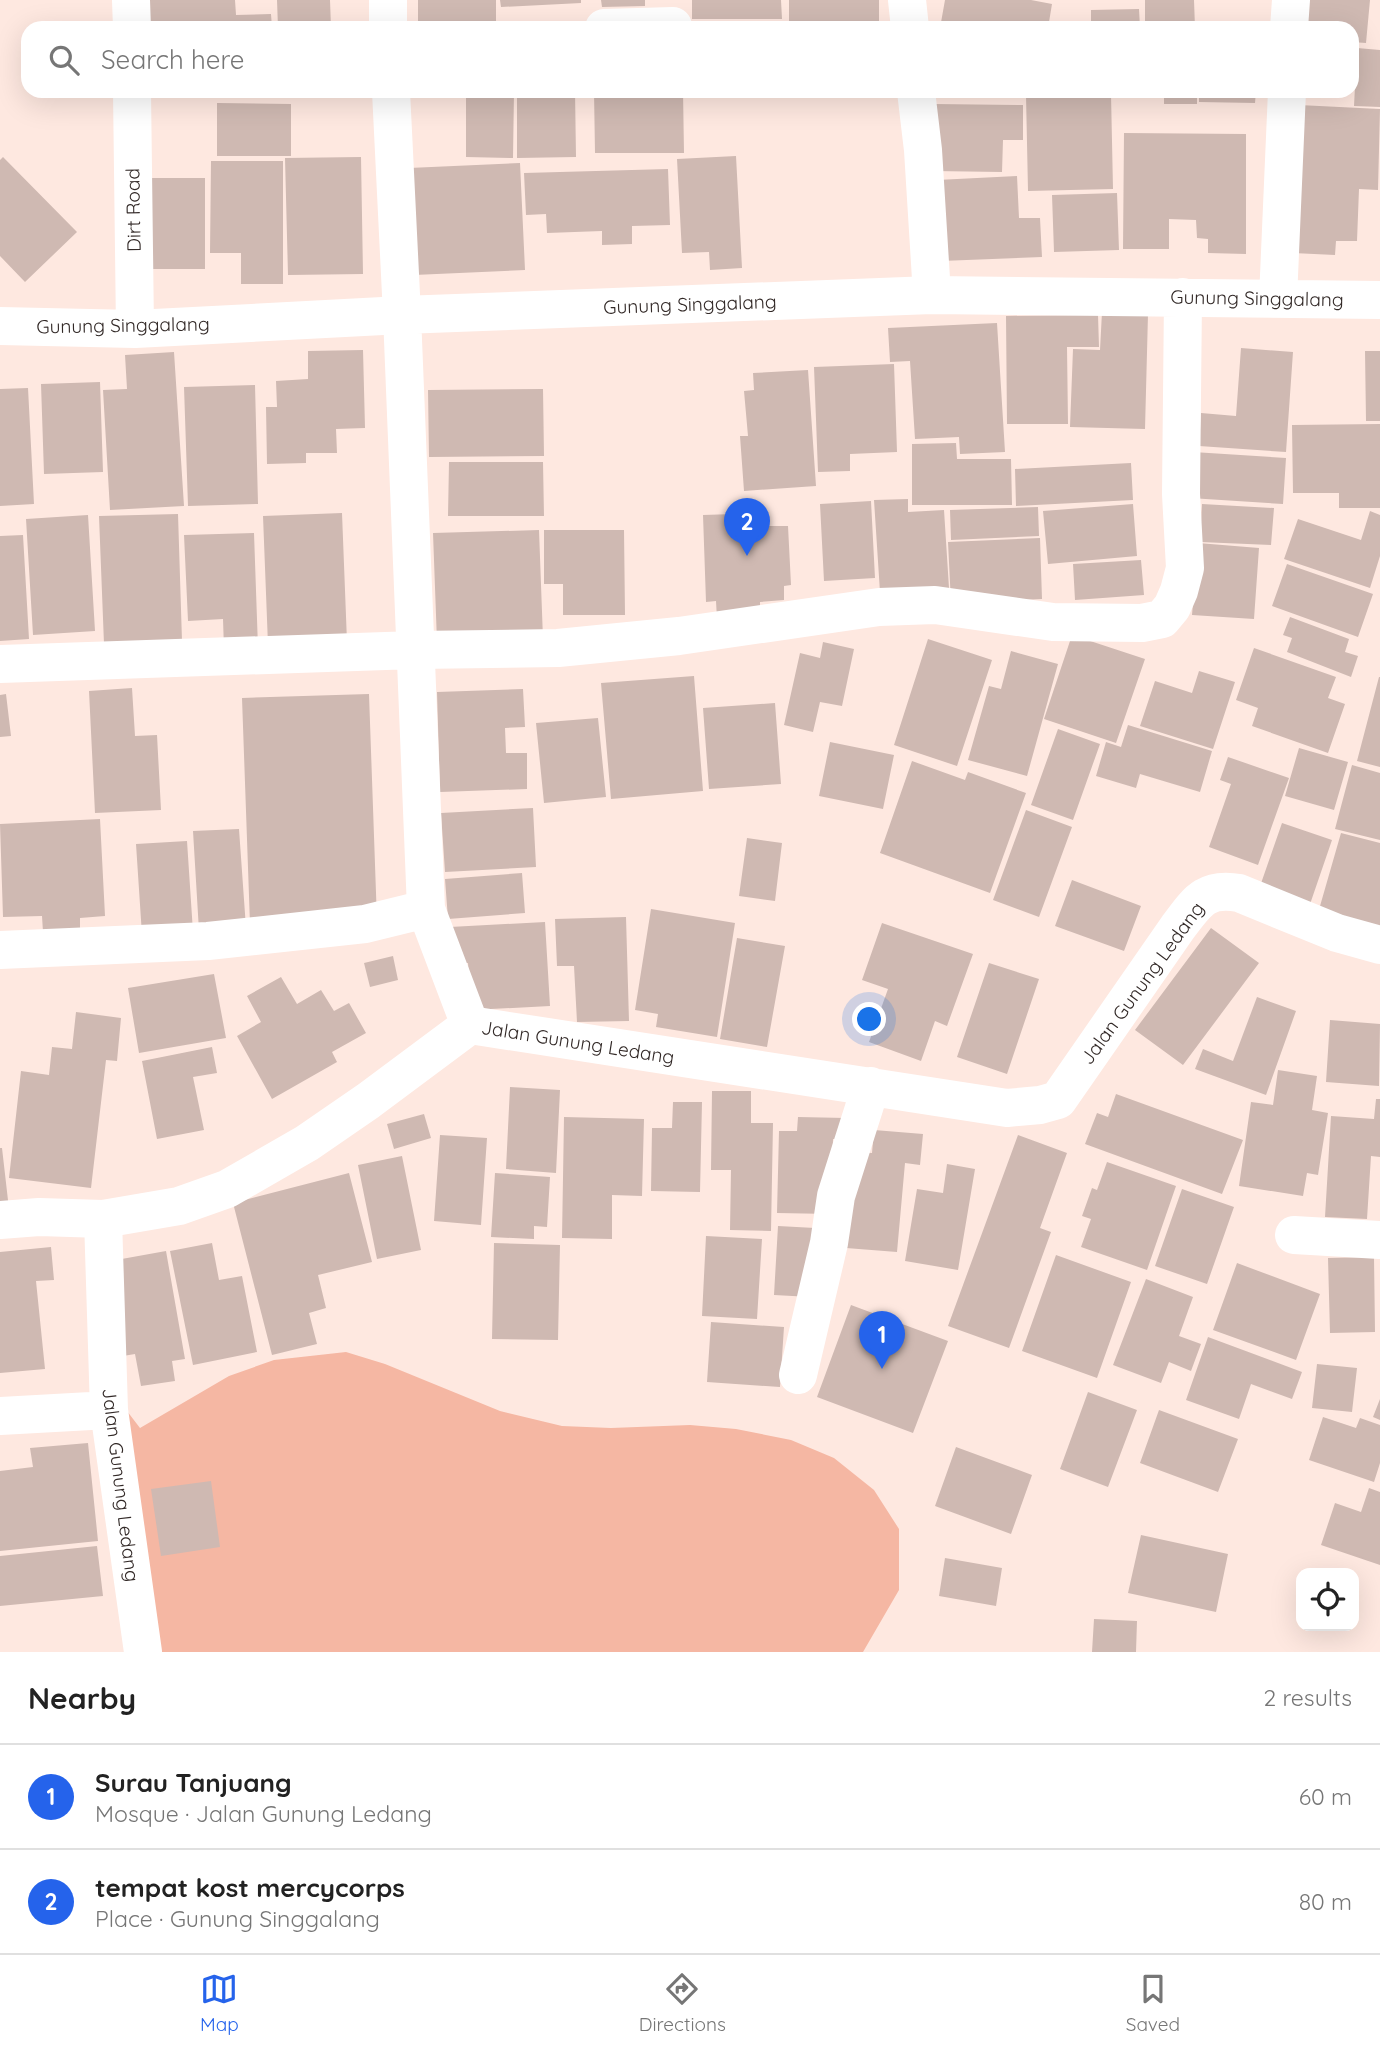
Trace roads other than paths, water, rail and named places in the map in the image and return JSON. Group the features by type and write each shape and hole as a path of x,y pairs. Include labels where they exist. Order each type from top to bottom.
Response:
{"street":[{"path":"131,0 131,21"},
{"path":"388,0 388,21"},
{"path":"906,0 909,21"},
{"path":"1290,21 1291,0"},
{"path":"657,21 680,18"},
{"name":"Dirt Road","path":"132,98 135,329"},
{"path":"391,98 426,909 470,1025"},
{"path":"917,98 932,295"},
{"path":"1278,299 1287,98"},
{"name":"Gunung Singgalang","path":"0,326 135,329 402,315 932,295 1380,300"},
{"path":"0,664 558,648 691,634 879,607 935,605 1053,622 1142,623 1162,619 1179,592 1185,568 1181,494 1183,297"},
{"name":"Jalan Gunung Ledang","path":"143,1652 108,1410 103,1219 179,1206 227,1189 328,1129 470,1025 1007,1108 1040,1105 1058,1100 1178,927 1198,901 1210,894 1224,890 1239,893 1337,933 1380,945"},
{"path":"0,950 208,941 365,924 426,909"},
{"path":"798,1375 829,1243 836,1196 871,1086"},
{"path":"0,1220 39,1217 103,1219"},
{"path":"1294,1235 1380,1240"},
{"path":"0,1416 108,1410"}],"place":[{"name":"tempat kost mercycorps","path":"747,556"},
{"name":"Surau Tanjuang","path":"882,1369"}]}
